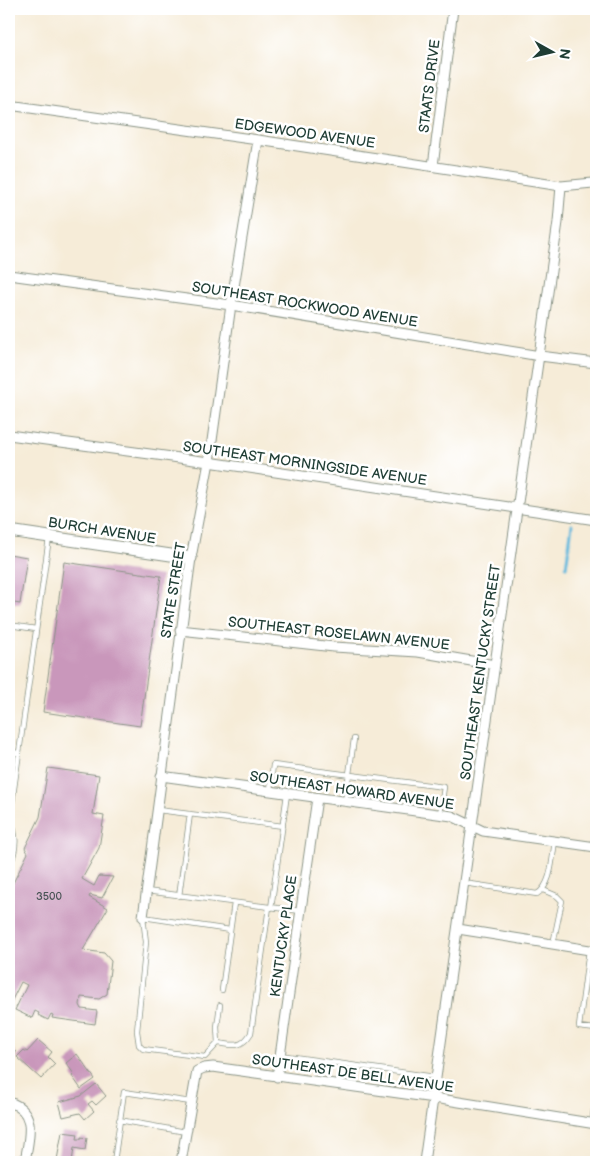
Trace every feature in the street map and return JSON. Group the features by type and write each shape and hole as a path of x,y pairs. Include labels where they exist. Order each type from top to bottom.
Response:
{"street":[{"name":"STAATS DRIVE","path":"433,166 453,9"},
{"name":"EDGEWOOD AVENUE","path":"9,105 258,140 561,186 593,183 596,181"},
{"name":"STATE STREET","path":"142,917 180,630 209,462 231,305 258,140"},
{"name":"SOUTHEAST KENTUCKY STREET","path":"424,1162 540,356 561,186"},
{"name":"SOUTHEAST ROCKWOOD AVENUE","path":"9,275 231,305 540,356 596,362"},
{"name":"SOUTHEAST MORNINGSIDE AVENUE","path":"9,435 209,462 596,520"},
{"name":"BURCH AVENUE","path":"9,531 191,558"},
{"name":"SOUTHEAST ROSELAWN AVENUE","path":"180,630 334,647 418,652 495,666"},
{"name":"SOUTHEAST HOWARD AVENUE","path":"161,776 440,814 452,816 483,831 596,847"},
{"name":"KENTUCKY PLACE","path":"277,1077 317,798"},
{"path":"458,929 593,951"},
{"name":"SOUTHEAST DE BELL AVENUE","path":"181,1162 197,1071 213,1067 434,1098 594,1124"},
{"path":"9,1102 16,1104 28,1118 30,1129 25,1162"}],"lane":[{"path":"9,868 16,836 9,811 12,803 49,536"},
{"path":"9,636 10,625 36,629"},
{"path":"345,802 354,738"},
{"path":"9,752 19,753"},
{"path":"270,792 274,765 444,787 440,814"},
{"path":"220,1005 216,1027 218,1043 240,1045 246,1041 251,1033 287,794"},
{"path":"156,810 283,826"},
{"path":"179,896 190,814"},
{"path":"464,883 537,894 543,890 547,882 555,841"},
{"path":"543,890 562,901 553,944"},
{"path":"146,891 301,911"},
{"path":"222,990 234,903"},
{"path":"142,917 230,930"},
{"name":"STATE STREET","path":"142,917 146,942 138,1022 139,1045 144,1049 152,1051 205,1057 218,1043"},
{"path":"593,951 579,1027 596,1029"},
{"path":"280,1055 437,1077"},
{"path":"114,1162 124,1092 191,1102"},
{"path":"594,1124 596,1094"},
{"path":"119,1120 186,1132"}],"building":[{"path":"9,554 27,557 20,604 9,602"},
{"path":"64,562 161,576 140,726 43,712"},
{"path":"48,768 99,775 93,814 104,816 99,848 82,879 94,886 99,876 113,877 102,898 90,895 89,897 108,908 83,950 104,953 111,961 107,994 99,999 81,997 80,1005 82,1009 97,1011 95,1024 52,1018 53,1015 51,1014 48,1020 38,1015 39,1013 35,1011 32,1018 15,1010 27,985 21,982 9,1006 9,891 28,853 25,848 40,817"},
{"path":"38,1040 52,1052 48,1057 55,1064 41,1079 17,1057 24,1050 27,1052"},
{"path":"9,1048 16,1052 9,1070"},
{"path":"77,1054 95,1079 81,1089 66,1063"},
{"path":"96,1084 106,1096 96,1105 92,1101 88,1104 94,1111 85,1119 80,1113 63,1117 59,1102 81,1096"},
{"path":"62,1132 78,1134 77,1139 81,1139 81,1137 87,1138 85,1150 74,1148 72,1162 57,1160"}],"waterway":[{"path":"566,567 572,525"}]}
